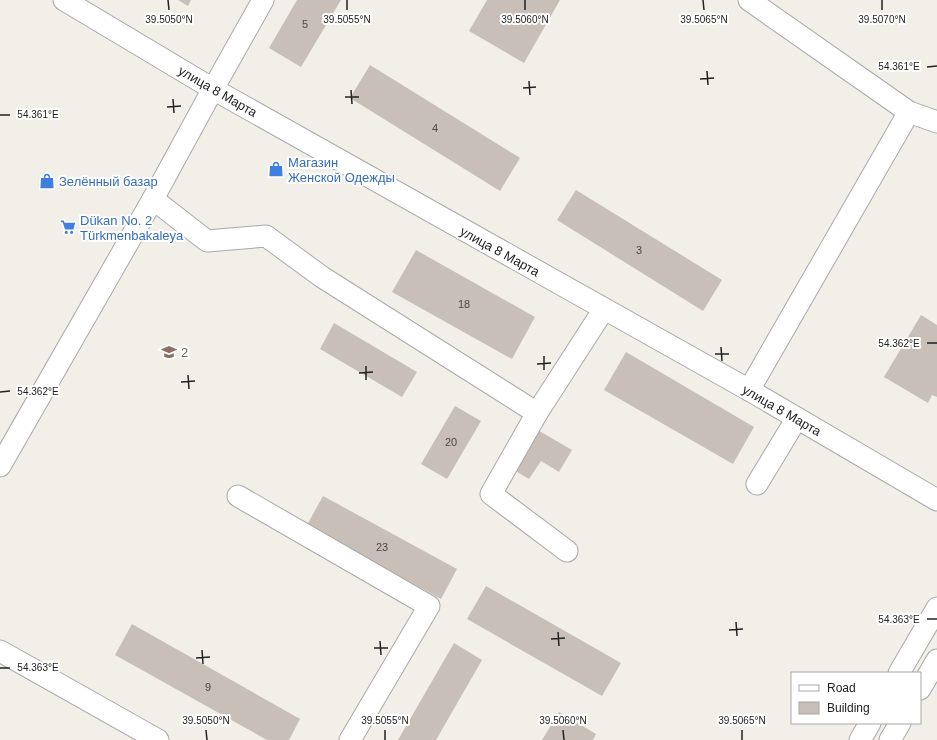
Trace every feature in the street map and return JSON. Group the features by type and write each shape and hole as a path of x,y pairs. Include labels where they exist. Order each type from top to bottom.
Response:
{"street":[{"name":"улица 8 Марта","path":"64,0 213,89 749,390 937,500"},
{"path":"0,466 153,199 263,0"},
{"path":"749,0 909,112 937,122"},
{"path":"749,390 909,112"},
{"path":"153,199 207,241 266,236 322,277 537,413"},
{"path":"567,551 491,494 537,413 604,309"},
{"path":"757,484 797,418"},
{"path":"238,496 429,606 350,740"},
{"path":"900,672 937,608"},
{"path":"0,651 158,740"},
{"path":"921,687 937,660"},
{"path":"860,740 869,724"},
{"path":"890,740 899,724"}],"building":[{"path":"178,0 191,0 188,6"},
{"path":"297,0 341,0 301,67 269,48"},
{"path":"487,0 560,0 524,63 469,31"},
{"path":"370,65 520,158 500,191 350,98"},
{"path":"576,190 722,280 703,311 557,220"},
{"path":"416,250 535,317 512,359 392,292"},
{"path":"921,315 937,325 937,397 932,395 928,403 884,377"},
{"path":"334,323 417,372 402,397 320,349"},
{"path":"626,352 754,427 733,464 604,390"},
{"path":"455,406 481,421 447,479 421,464"},
{"path":"536,429 572,450 559,472 541,461 529,479 512,469"},
{"path":"323,496 457,569 441,599 307,525"},
{"path":"486,586 621,663 602,696 467,619"},
{"path":"132,624 300,719 289,740 267,740 115,655"},
{"path":"454,643 482,660 436,740 398,740"},
{"path":"559,712 596,734 593,740 542,740"}],"place":[{"name":"Магазин Женской Одежды","path":"276,169"},
{"name":"Зелённый базар","path":"47,181"},
{"name":"Dükan No. 2 Türkmenbakaleya","path":"68,227"},
{"name":"2","path":"169,352"}]}
